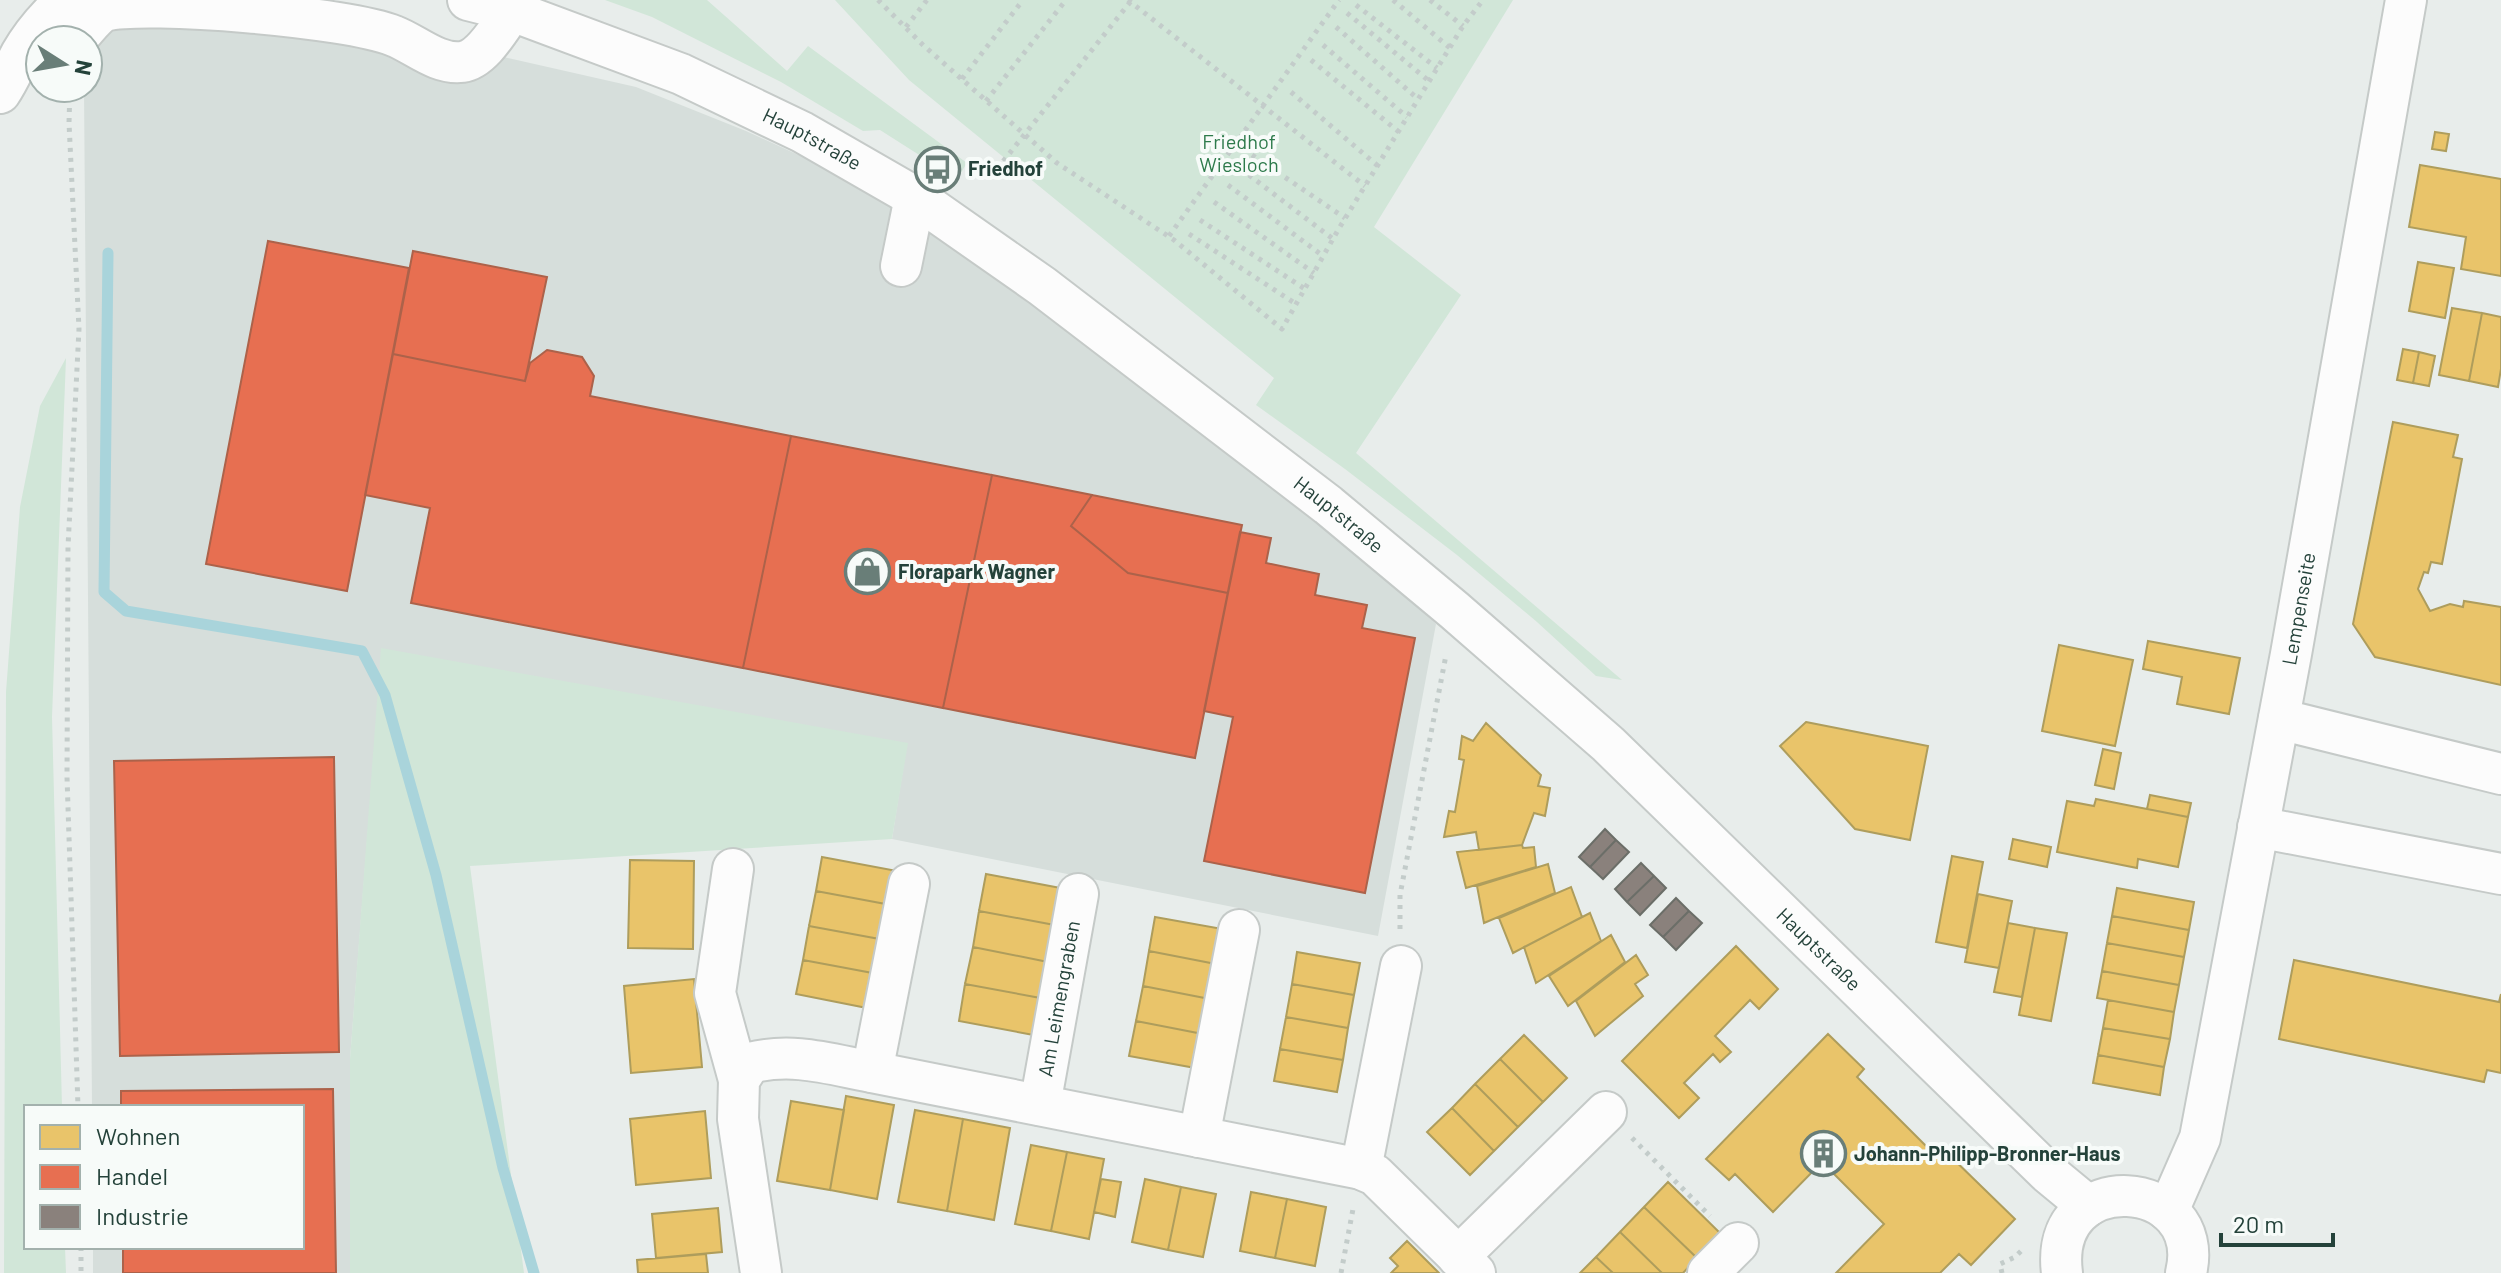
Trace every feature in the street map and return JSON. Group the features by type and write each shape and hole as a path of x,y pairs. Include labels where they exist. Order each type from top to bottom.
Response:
{"street":[{"path":"0,93 33,35 66,0"},
{"name":"Hauptstraße","path":"468,0 512,11 681,74 802,132 915,197 1092,324 1328,505 1608,744 2048,1173 2088,1206"},
{"name":"Lempenseite","path":"2168,1211 2200,1138 2279,719 2406,0"},
{"path":"90,24 103,11 143,1 181,1 339,22 393,35 444,60 463,62 478,55 512,11"},
{"path":"901,266 915,197"},
{"path":"2279,719 2501,774"},
{"path":"2258,827 2501,874"},
{"path":"733,869 715,993 739,1080 738,1119 761,1273"},
{"path":"872,1072 909,884"},
{"name":"Am Leimengraben","path":"1040,1105 1078,894"},
{"path":"1199,1137 1239,930"},
{"path":"1361,1169 1401,966"},
{"name":"Am Leimengraben","path":"739,1080 750,1063 774,1057 799,1059 1361,1169 1375,1175 1466,1265 1606,1112"},
{"path":"2062,1273 2062,1242 2068,1228 2088,1206 2111,1196 2137,1195 2154,1201 2168,1211 2184,1236 2188,1251 2186,1273"},
{"path":"1708,1273 1738,1243"}],"path":[{"path":"878,0 1057,163 1169,236 1282,329 1345,218 1463,26 1483,0"},
{"path":"906,27 927,0"},
{"path":"962,79 1023,0"},
{"path":"986,101 1066,0"},
{"path":"1169,236 1339,0"},
{"path":"1393,0 1450,48"},
{"path":"1431,0 1463,26"},
{"path":"997,169 1130,1 1365,186"},
{"path":"1356,5 1437,68"},
{"path":"1347,13 1430,81"},
{"path":"1336,27 1418,99"},
{"path":"1323,45 1407,118"},
{"path":"1311,60 1399,132"},
{"path":"1291,92 1378,166"},
{"path":"70,104 79,329 68,547 67,777 78,1105"},
{"path":"1252,155 1345,218"},
{"path":"1241,169 1333,239"},
{"path":"1228,185 1323,256"},
{"path":"1214,202 1314,273"},
{"path":"1200,220 1305,289"},
{"path":"1189,234 1296,304"},
{"path":"1401,966 1400,895 1454,610"},
{"path":"1606,1112 1738,1243"},
{"path":"1341,1273 1361,1169"},
{"path":"81,1249 81,1273"}],"shaded area":[{"path":"103,11 411,36 636,87 746,131 855,181 1015,288 1164,405 1313,511 1436,624 1378,936 892,839 907,744 382,649 350,1059 350,1273 93,1273 93,1249 304,1249 304,1105 92,1105 84,104 104,104 104,24 97,24"}],"green space":[{"path":"605,0 707,0 787,71 808,46 967,163 957,179 880,130 863,131 781,82 652,17"},
{"name":"Friedhof Wiesloch","path":"835,0 1513,0 1374,227 1461,295 1356,453 1622,680 1596,676 1457,555 1256,405 1274,378 909,80"},
{"path":"66,358 52,717 62,1105 24,1105 24,1249 65,1249 66,1273 4,1273 6,692 20,507 40,406"},
{"path":"381,648 908,743 892,839 470,866 524,1273 350,1273 350,1059"}],"building: Wohnen":[{"path":"2435,132 2449,134 2446,151 2432,149"},
{"path":"2420,165 2501,179 2501,276 2461,269 2466,237 2409,227"},
{"path":"2418,262 2454,268 2445,318 2409,311"},
{"path":"2452,308 2482,313 2469,381 2439,375"},
{"path":"2482,313 2501,317 2498,387 2469,381"},
{"path":"2403,349 2419,352 2413,383 2397,380"},
{"path":"2419,352 2435,356 2429,386 2413,383"},
{"path":"2393,422 2458,435 2453,457 2462,459 2442,564 2431,562 2418,589 2430,611 2450,604 2463,607 2464,601 2501,607 2501,685 2375,657 2353,624"},
{"path":"2148,641 2240,658 2229,714 2177,704 2182,677 2143,669"},
{"path":"2059,645 2133,660 2115,746 2042,731"},
{"path":"1806,722 1928,746 1910,840 1855,829 1780,746"},
{"path":"1486,723 1541,775 1538,786 1550,788 1545,816 1534,813 1522,845 1479,850 1476,832 1444,837 1449,811 1455,812 1464,760 1459,759 1462,736 1473,741"},
{"path":"2103,749 2121,753 2114,789 2095,785"},
{"path":"2150,795 2191,803 2188,817 2147,809"},
{"path":"2096,799 2188,817 2178,867 2138,859 2137,868 2057,852 2067,801 2094,806"},
{"path":"2013,839 2051,847 2047,867 2009,859"},
{"path":"1522,845 1523,848 1534,847 1536,867 1466,888 1457,852"},
{"path":"1952,856 1983,862 1967,948 1936,942"},
{"path":"822,857 897,871 891,905 816,891"},
{"path":"630,860 694,861 693,949 628,948"},
{"path":"1548,864 1555,893 1484,923 1477,886"},
{"path":"986,874 1066,889 1060,926 979,911"},
{"path":"1571,887 1582,917 1513,953 1499,918"},
{"path":"2117,888 2194,902 2189,930 2112,916"},
{"path":"816,891 891,905 885,940 809,926"},
{"path":"1978,894 2012,901 1999,968 1965,962"},
{"path":"979,911 1060,926 1053,963 973,947"},
{"path":"1590,913 1601,941 1536,983 1524,947"},
{"path":"2112,916 2189,930 2184,957 2107,943"},
{"path":"1155,917 1228,930 1221,965 1149,951"},
{"path":"2008,923 2035,928 2022,997 1994,992"},
{"path":"809,926 885,940 878,974 803,960"},
{"path":"2035,928 2067,933 2051,1021 2019,1015"},
{"path":"1611,935 1625,962 1568,1006 1549,976"},
{"path":"2107,943 2184,957 2179,985 2102,971"},
{"path":"1736,946 1778,989 1759,1009 1750,1000 1715,1036 1731,1052 1720,1062 1713,1054 1684,1083 1699,1098 1679,1118 1622,1061"},
{"path":"973,947 1053,963 1046,999 965,984"},
{"path":"1149,951 1221,965 1215,1000 1143,986"},
{"path":"1297,952 1360,963 1354,995 1292,984"},
{"path":"1636,955 1648,975 1635,984 1643,996 1595,1036 1576,1001"},
{"path":"803,960 878,974 872,1009 796,994"},
{"path":"2294,960 2499,1002 2501,994 2501,1073 2487,1070 2484,1082 2279,1039"},
{"path":"2102,971 2179,985 2174,1012 2097,998"},
{"path":"694,979 702,1067 631,1073 624,986"},
{"path":"965,984 1046,999 1039,1036 959,1021"},
{"path":"1292,984 1354,995 1348,1028 1286,1017"},
{"path":"1143,986 1215,1000 1208,1035 1136,1021"},
{"path":"2108,1000 2174,1012 2170,1039 2103,1028"},
{"path":"1286,1017 1348,1028 1343,1060 1280,1049"},
{"path":"1136,1021 1208,1035 1201,1069 1129,1056"},
{"path":"2103,1028 2170,1039 2164,1067 2098,1055"},
{"name":"Johann-Philipp-Bronner-Haus","path":"1828,1034 1864,1069 1857,1077 1938,1158 1945,1151 2015,1219 1971,1265 1959,1254 1940,1273 1836,1273 1884,1224 1822,1162 1773,1212 1735,1174 1729,1180 1706,1159"},
{"path":"1524,1035 1567,1078 1543,1102 1500,1059"},
{"path":"1280,1049 1343,1060 1337,1092 1274,1081"},
{"path":"2098,1055 2164,1067 2160,1095 2093,1083"},
{"path":"1500,1059 1543,1102 1518,1127 1475,1084"},
{"path":"1475,1084 1518,1127 1494,1151 1452,1108"},
{"path":"846,1096 894,1105 877,1199 830,1190"},
{"path":"791,1101 844,1110 830,1190 777,1181"},
{"path":"1452,1108 1494,1151 1470,1175 1427,1132"},
{"path":"915,1110 963,1119 947,1211 898,1202"},
{"path":"705,1111 711,1178 636,1185 630,1119"},
{"path":"963,1119 1010,1128 994,1220 947,1211"},
{"path":"1031,1145 1067,1152 1051,1231 1015,1224"},
{"path":"1067,1152 1104,1159 1089,1239 1051,1231"},
{"path":"1101,1179 1121,1182 1115,1217 1094,1212"},
{"path":"1145,1179 1181,1187 1168,1250 1132,1242"},
{"path":"1668,1182 1721,1234 1697,1258 1644,1207"},
{"path":"1181,1187 1216,1194 1203,1257 1168,1250"},
{"path":"1251,1192 1287,1199 1275,1258 1240,1251"},
{"path":"1287,1199 1326,1207 1315,1266 1275,1258"},
{"path":"1644,1207 1697,1258 1683,1273 1662,1273 1620,1232"},
{"path":"718,1208 722,1252 656,1258 652,1214"},
{"path":"1620,1232 1662,1273 1613,1273 1596,1257"},
{"path":"1407,1241 1439,1273 1391,1273 1398,1266 1390,1258"},
{"path":"706,1254 708,1273 638,1273 637,1260"},
{"path":"1596,1257 1613,1273 1580,1273"}],"building: Handel":[{"path":"268,241 409,268 347,591 206,564"},
{"path":"413,251 547,277 525,381 393,354"},
{"path":"547,350 582,357 594,376 590,396 791,436 743,668 411,603 430,508 365,495 393,354 525,381 530,363"},
{"name":"Florapark Wagner","path":"791,436 992,475 943,708 743,668"},
{"path":"992,475 1092,495 1071,526 1128,573 1228,593 1195,758 943,708"},
{"path":"1092,495 1242,525 1228,593 1128,573 1071,526"},
{"path":"1240,532 1271,538 1266,563 1319,574 1315,595 1367,605 1362,628 1415,638 1365,893 1204,861 1233,717 1204,711"},
{"path":"334,757 339,1052 120,1056 114,761"},
{"path":"333,1089 336,1273 123,1273 123,1249 304,1249 304,1105 121,1105 121,1091"}],"building: Industrie":[{"path":"1605,829 1616,840 1590,867 1579,857"},
{"path":"1616,840 1629,852 1603,879 1590,867"},
{"path":"1641,863 1654,876 1627,902 1615,889"},
{"path":"1654,876 1666,888 1640,915 1627,902"},
{"path":"1676,898 1689,911 1663,937 1650,925"},
{"path":"1689,911 1702,923 1676,950 1663,937"}],"waterway":[{"path":"108,253 104,592 126,611 362,651 385,695 436,875 503,1168 534,1273"}],"place":[{"name":"Friedhof","path":"937,169"},
{"name":"Florapark Wagner","path":"867,572"},
{"name":"Johann-Philipp-Bronner-Haus","path":"1823,1154"}]}
